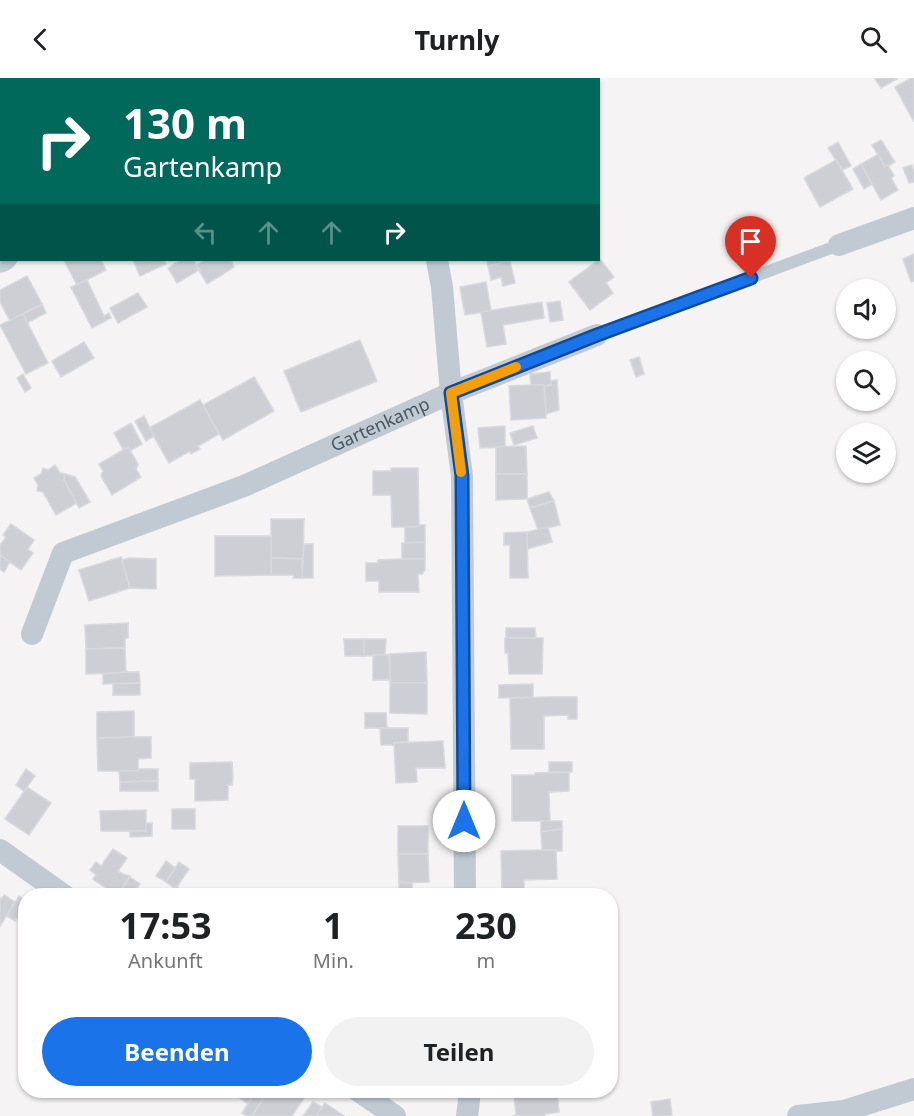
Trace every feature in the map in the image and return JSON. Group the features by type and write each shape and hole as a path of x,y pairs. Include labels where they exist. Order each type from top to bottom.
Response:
{"street":[{"name":"Gartenkamp","path":"839,245 914,218"},
{"path":"437,261 442,287 451,393 462,476 465,888"},
{"name":"Gartenkamp","path":"32,634 63,553 244,486 451,393 597,335"},
{"path":"0,850 54,888"},
{"path":"798,1116 844,1111 914,1089"},
{"path":"369,1098 395,1116"},
{"path":"467,1116 469,1098"}],"lane":[{"name":"Gartenkamp","path":"597,335 839,245"}],"building":[{"path":"914,78 914,122 895,87"},
{"path":"875,79 897,79 881,88"},
{"path":"881,140 895,162 885,167 872,145"},
{"path":"838,142 851,166 842,170 828,148"},
{"path":"877,155 885,167 888,165 894,176 891,178 898,190 881,200 861,164"},
{"path":"836,160 853,189 820,207 804,178"},
{"path":"861,164 872,184 864,189 853,169"},
{"path":"912,165 914,182 909,183 903,168"},
{"path":"914,254 914,281 911,282 903,259"},
{"path":"600,259 614,277 606,283 613,293 590,310 569,282"},
{"path":"65,261 102,261 106,270 77,285"},
{"path":"133,261 164,261 166,264 140,276"},
{"path":"179,261 194,261 199,270 177,283 168,268"},
{"path":"204,261 231,261 234,267 207,284 196,265"},
{"path":"487,261 510,261 488,266"},
{"path":"510,261 515,283 503,286 501,277 491,280 488,266"},
{"path":"27,276 42,304 10,321 0,302 0,290"},
{"path":"87,280 104,316 109,313 111,318 92,328 71,287"},
{"path":"486,282 491,311 465,315 460,287"},
{"path":"138,293 147,307 118,323 110,308"},
{"path":"560,301 563,320 550,322 547,303"},
{"path":"542,302 544,318 503,325 506,344 487,347 481,312"},
{"path":"42,304 46,313 27,323 23,314"},
{"path":"23,314 48,363 26,374 0,325"},
{"path":"360,340 377,381 301,412 284,371"},
{"path":"84,342 94,358 61,377 52,361"},
{"path":"639,357 644,374 636,377 630,360"},
{"path":"550,372 551,385 531,385 530,374"},
{"path":"23,374 31,388 25,392 17,378"},
{"path":"254,377 274,411 223,440 203,405"},
{"path":"557,380 559,410 546,414 544,386 551,385 551,381"},
{"path":"544,385 546,418 511,420 509,386"},
{"path":"200,400 219,434 198,446 200,449 191,454 190,451 169,463 149,428"},
{"path":"144,416 154,436 146,441 135,421"},
{"path":"131,423 142,444 130,451 128,447 123,449 114,433"},
{"path":"505,426 505,447 480,448 478,428"},
{"path":"533,426 537,438 514,445 510,433"},
{"path":"526,446 527,474 496,474 496,447"},
{"path":"128,447 138,464 136,469 141,477 112,495 101,476 103,471 99,464"},
{"path":"55,465 60,473 65,474 64,480 77,503 56,515 43,492 37,491 38,485 34,478 41,474 43,468 48,470"},
{"path":"391,468 418,468 419,527 392,527 391,495 373,495 373,471 391,471"},
{"path":"65,474 75,477 90,502 79,508 64,480"},
{"path":"496,474 527,474 527,499 496,500"},
{"path":"549,492 554,501 530,508 527,499"},
{"path":"554,501 560,525 538,530 530,508"},
{"path":"271,519 304,519 303,559 271,558"},
{"path":"11,524 34,540 28,549 33,553 21,570 0,555 0,545 6,537 3,535"},
{"path":"419,525 425,525 425,542 405,543 405,527 419,527"},
{"path":"548,527 552,542 527,549 527,532"},
{"path":"527,532 528,578 510,578 510,545 504,545 504,533"},
{"path":"215,536 271,536 271,575 215,576"},
{"path":"425,542 425,559 402,559 402,543"},
{"path":"304,544 313,544 313,578 302,578"},
{"path":"0,555 10,562 4,572 0,569"},
{"path":"121,557 130,588 89,601 79,570"},
{"path":"271,558 302,559 302,578 293,578 294,575 271,575"},
{"path":"156,559 156,589 130,588 122,560"},
{"path":"425,559 425,570 422,574 418,574 419,592 379,592 379,581 366,581 366,563"},
{"path":"128,623 125,648 86,649 85,625"},
{"path":"506,628 535,628 536,638 506,638"},
{"path":"505,638 543,638 542,674 509,674"},
{"path":"344,639 364,639 364,656 345,656"},
{"path":"364,639 386,639 385,655 364,656"},
{"path":"125,648 126,673 86,674 86,649"},
{"path":"426,652 427,683 390,683 390,654"},
{"path":"373,655 389,655 390,680 373,680"},
{"path":"139,672 140,683 103,684 103,674"},
{"path":"140,683 140,695 113,695 113,684"},
{"path":"390,683 427,683 427,714 390,713"},
{"path":"533,684 533,697 499,698 499,685"},
{"path":"577,697 577,719 568,719 568,715 544,716 544,749 511,749 510,698"},
{"path":"134,711 134,737 97,738 97,712"},
{"path":"365,713 386,713 387,728 365,728"},
{"path":"380,728 408,728 408,742 381,745"},
{"path":"151,737 151,758 138,759 138,771 98,771 97,738"},
{"path":"443,741 445,768 416,768 417,782 396,783 394,743"},
{"path":"232,762 233,778 232,785 228,785 228,800 195,801 195,779 190,779 190,763"},
{"path":"549,762 572,762 572,772 549,772"},
{"path":"26,769 35,776 24,791 16,785"},
{"path":"138,769 158,769 158,781 120,782 119,771 138,771"},
{"path":"569,772 569,791 549,792 550,821 512,821 512,775"},
{"path":"158,781 158,791 120,791 120,782"},
{"path":"27,787 51,803 29,835 5,819"},
{"path":"172,809 195,809 195,829 172,829"},
{"path":"146,810 146,831 101,831 100,811"},
{"path":"541,821 562,821 562,829 541,832"},
{"path":"146,823 152,823 152,836 130,837 130,831 146,831"},
{"path":"398,826 428,826 428,854 398,854"},
{"path":"562,829 562,851 542,850 541,832"},
{"path":"113,849 127,858 118,871 130,876 122,888 106,888 93,879 96,875 90,870 96,862 101,866"},
{"path":"556,850 557,879 524,880 524,888 502,888 501,851"},
{"path":"398,854 428,854 429,882 399,883"},
{"path":"166,861 175,868 166,882 156,876"},
{"path":"179,862 189,869 174,888 166,882"},
{"path":"130,877 140,884 137,888 123,888"},
{"path":"399,882 412,883 412,888 399,888"},
{"path":"4,895 15,902 0,926 0,898"},
{"path":"18,898 18,917 15,921 7,916"},
{"path":"240,1098 252,1098 248,1104"},
{"path":"252,1098 264,1098 252,1116 242,1113"},
{"path":"263,1098 304,1098 292,1116 253,1115"},
{"path":"514,1098 558,1098 559,1112 545,1114 545,1116 513,1116 516,1115"},
{"path":"670,1099 672,1116 653,1116 651,1102"},
{"path":"313,1102 322,1107 316,1116 303,1116"},
{"path":"325,1103 344,1116 316,1116"}],"slow traffic":[{"path":"461,472 451,393 516,367"}],"route":[{"path":"464,821 462,476 451,393 597,335 751,278"}]}
